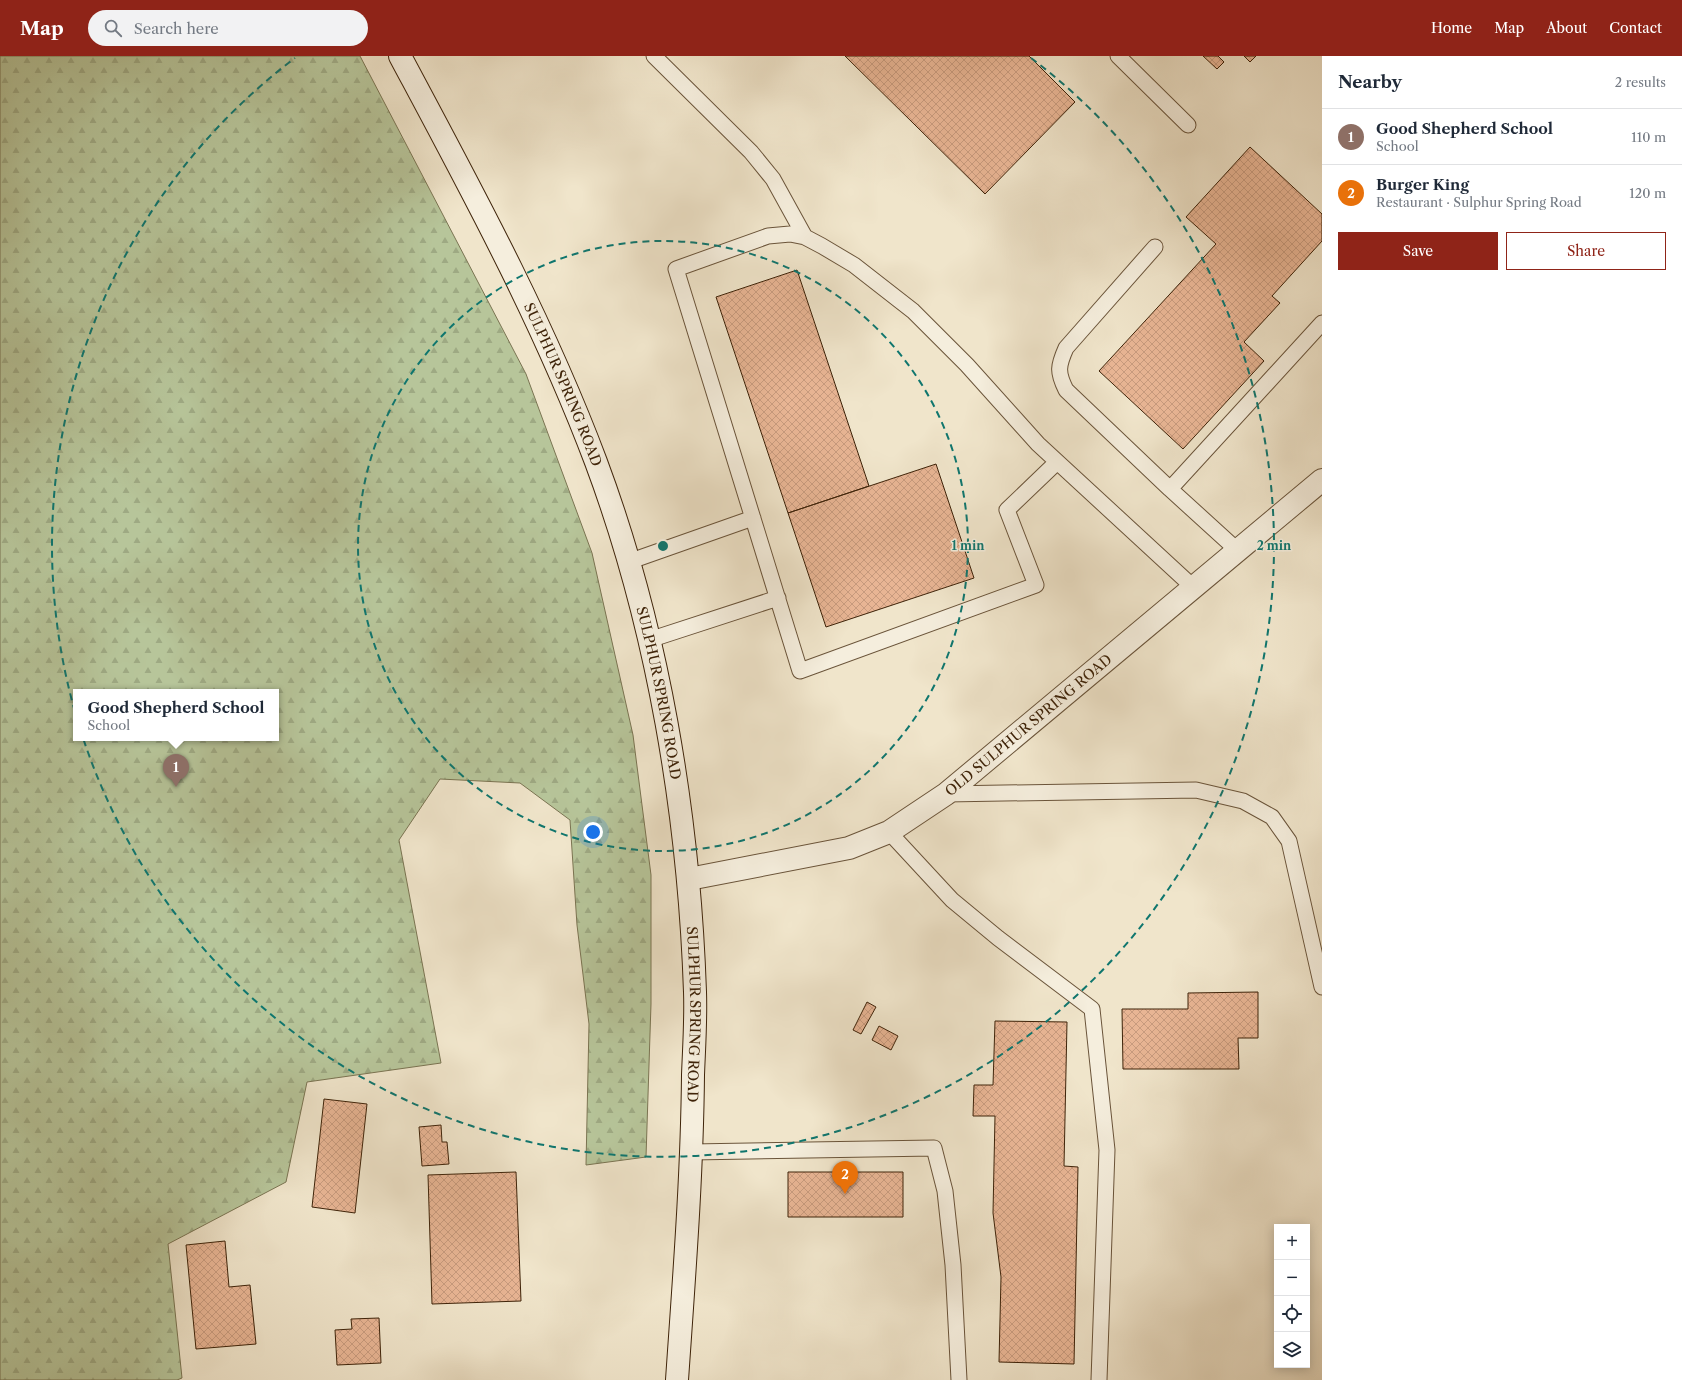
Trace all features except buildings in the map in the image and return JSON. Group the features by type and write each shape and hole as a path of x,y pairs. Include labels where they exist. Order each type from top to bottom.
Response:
{"main road":[{"name":"SULPHUR SPRING ROAD","path":"400,56 483,212 548,344 596,464 628,562 649,640 672,757 689,879 695,995 692,1152 677,1380"},
{"name":"OLD SULPHUR SPRING ROAD","path":"689,879 849,848 889,832 946,794 1322,480"}],"lane":[{"path":"654,56 751,152 773,179 805,237"},
{"path":"1118,56 1188,125"},
{"path":"1057,462 1007,510 1036,585 800,671 676,269 768,236 790,234 805,237 854,265 913,311 968,365 1038,444 1193,587"},
{"path":"1156,247 1066,348 1060,363 1059,377 1066,390 1170,489 1237,550"},
{"path":"1170,489 1322,323"},
{"path":"628,562 753,518"},
{"path":"649,640 778,598"},
{"path":"946,794 1196,790 1243,801 1272,817 1289,841 1322,987"},
{"path":"889,832 952,900 998,938 1092,1009 1107,1150 1099,1380"},
{"path":"692,1152 934,1148 946,1198 953,1265 959,1380"}],"green space":[{"path":"0,56 360,56 526,374 592,553 633,735 651,875 651,1004 646,1157 586,1165 589,1024 577,925 570,820 520,783 440,779 399,840 441,1063 307,1082 286,1182 168,1244 182,1378 177,1380 0,1380"}],"place":[{"name":"Good Shepherd School","path":"176,787"},
{"name":"Burger King","path":"845,1194"}]}
